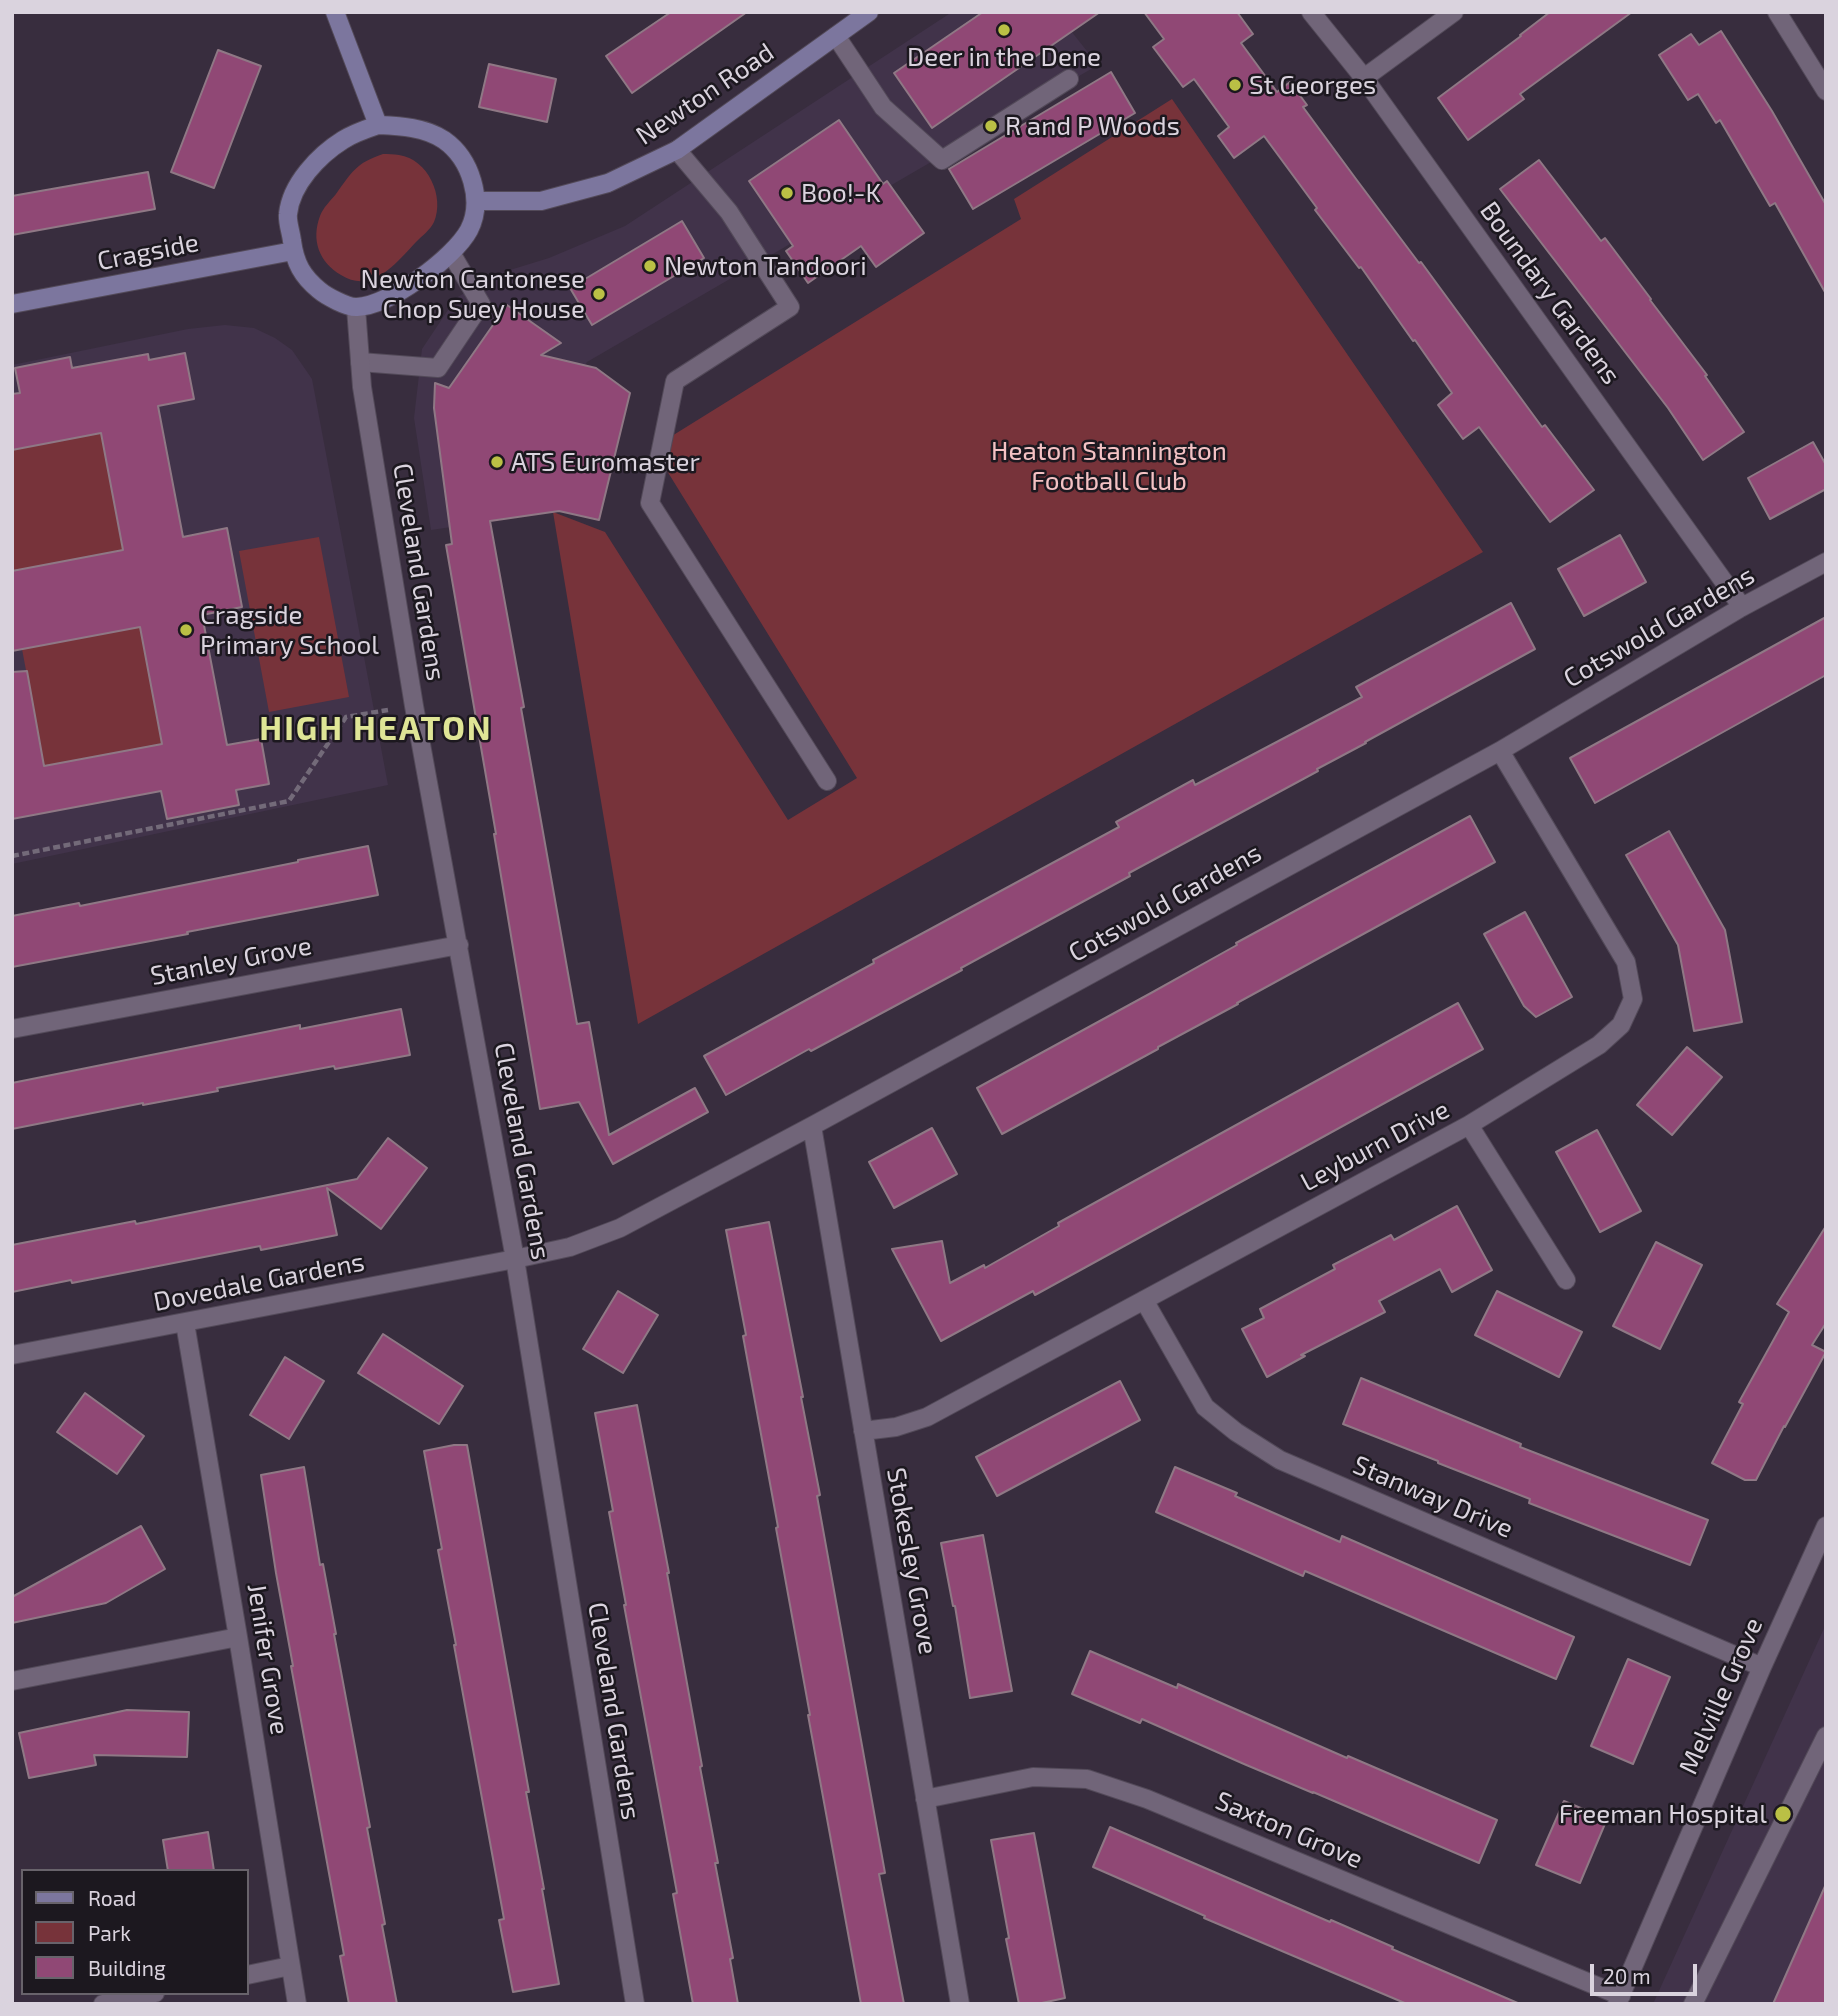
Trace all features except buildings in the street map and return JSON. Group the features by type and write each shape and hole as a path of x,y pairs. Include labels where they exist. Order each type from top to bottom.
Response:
{"street":[{"path":"335,12 377,125"},
{"name":"Newton Road","path":"476,201 541,201 608,183 677,150 869,12"},
{"name":"Boundary Gardens","path":"1311,12 1364,78 1742,607"},
{"path":"1364,78 1454,12"},
{"path":"1777,12 1826,91"},
{"path":"836,36 883,107 942,160 1069,79"},
{"path":"377,125 412,127 444,140 461,158 473,181 476,201 469,230 451,253 404,290 356,308 326,296 304,278 293,251 288,215 295,188 320,158 344,139 377,125"},
{"path":"677,150 729,212 790,307 675,381 650,503 827,781"},
{"name":"Cragside","path":"12,304 293,251"},
{"path":"360,362 438,368 481,304 451,253"},
{"name":"Cleveland Gardens","path":"356,308 362,387 414,706 516,1259 635,2004"},
{"name":"Cotswold Gardens","path":"516,1259 569,1247 620,1228 812,1126 1500,751 1742,607 1826,562"},
{"name":"Leyburn Drive","path":"863,1431 897,1427 927,1417 1469,1125 1600,1045 1622,1025 1633,999 1626,962 1500,751"},
{"name":"Stanley Grove","path":"12,1029 459,944"},
{"path":"1469,1125 1566,1280"},
{"name":"Stokesley Grove","path":"812,1126 960,2004"},
{"name":"Dovedale Gardens","path":"12,1355 516,1259"},
{"name":"Stanway Drive","path":"1144,1300 1205,1407 1236,1432 1280,1460 1762,1667"},
{"name":"Jenifer Grove","path":"185,1323 239,1637 297,2004"},
{"name":"Melville Grove","path":"1619,2000 1762,1667 1826,1526"},
{"path":"12,1681 239,1637"},
{"path":"1693,2004 1826,1736"},
{"name":"Saxton Grove","path":"925,1799 1033,1777 1087,1779 1147,1799 1619,2000"},
{"path":"248,1975 290,1966"},
{"path":"103,2004 146,1995"}],"path":[{"path":"12,856 289,800 346,717 414,706"}],"shaded area":[{"path":"952,12 1056,12 1098,65 587,362 553,412 553,512 431,530 414,418 422,349 456,298 497,274 549,258 625,226"},
{"name":"Cragside Primary School","path":"225,325 254,328 275,338 292,350 312,379 388,785 12,864 12,365 188,329"},
{"name":"Freeman Hospital","path":"1826,1624 1826,2004 1653,2004"}],"green space":[{"name":"Heaton Stannington Football Club","path":"1172,99 1483,552 638,1024 553,512 605,532 788,820 857,778 664,466 667,439 1021,219 1014,199"},
{"path":"383,154 409,158 426,171 435,191 437,212 431,227 392,267 373,279 352,280 333,270 322,257 317,242 317,225 323,210 351,174 360,165"},
{"path":"101,433 123,550 12,571 12,450"},
{"path":"319,537 349,697 269,712 239,551"},
{"path":"140,627 162,744 44,766 22,649"}],"place":[{"name":"Deer in the Dene","path":"1004,30"},
{"name":"St Georges","path":"1235,85"},
{"name":"R and P Woods","path":"991,126"},
{"name":"Boo!-K","path":"787,193"},
{"name":"Newton Tandoori","path":"650,266"},
{"name":"Newton Cantonese Chop Suey House","path":"599,294"},
{"name":"ATS Euromaster","path":"497,462"},
{"name":"Cragside Primary School","path":"186,630"},
{"name":"Freeman Hospital","path":"1783,1814"}],"district":[{"name":"HIGH HEATON","path":"376,729"}]}
